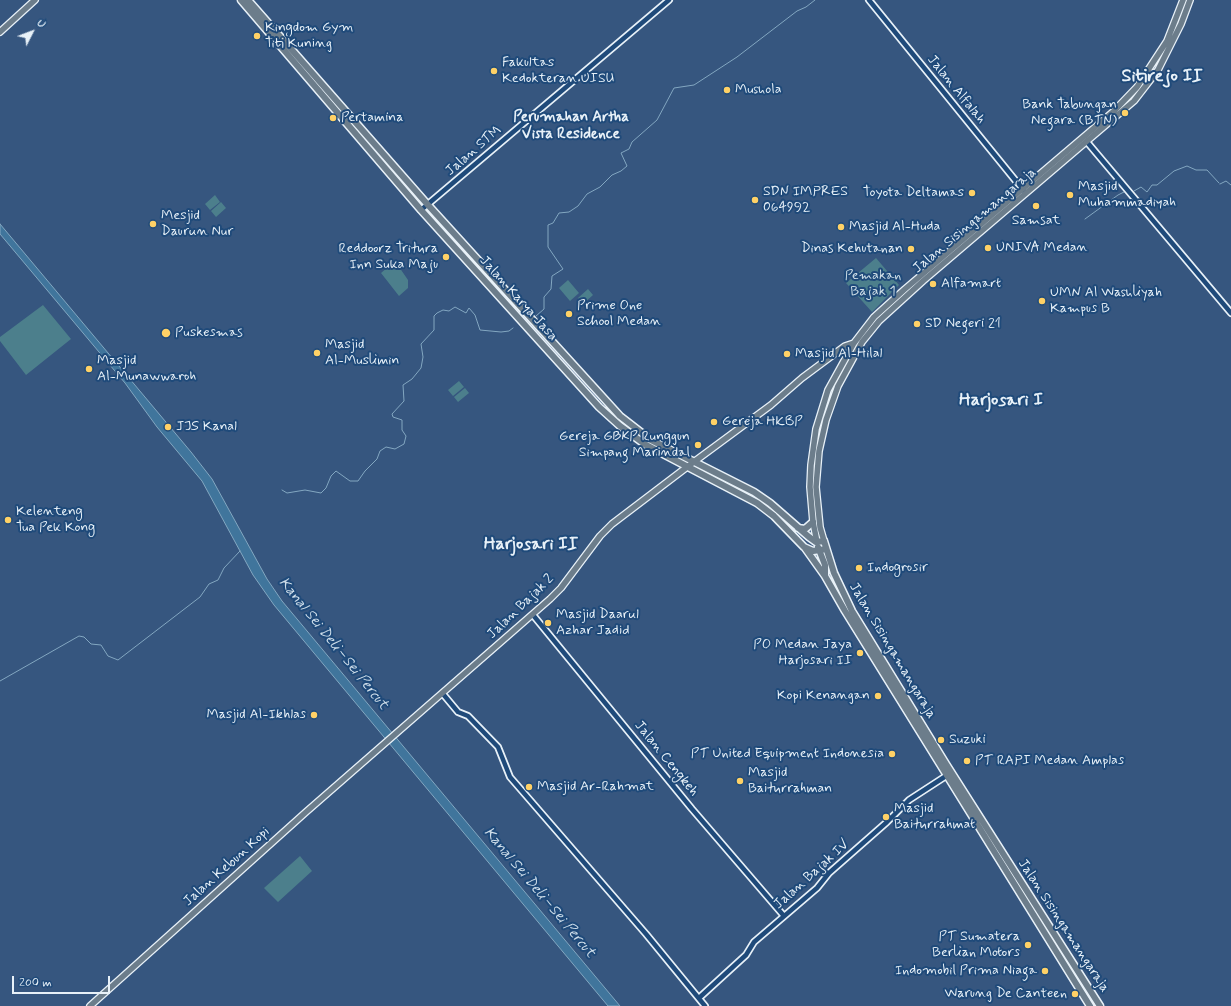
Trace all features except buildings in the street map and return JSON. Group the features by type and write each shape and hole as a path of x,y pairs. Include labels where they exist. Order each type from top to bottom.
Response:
{"highway":[{"path":"236,0 288,58 312,77"},
{"name":"Jalan Karya Jasa","path":"241,0 606,401 637,430 651,440 754,492 770,503 798,528 820,542"},
{"name":"Jalan Karya Jasa","path":"248,0 421,210 530,328 599,407 620,426 646,445 765,509 804,547 819,551"},
{"path":"253,0 312,77"},
{"path":"553,354 558,349"},
{"path":"798,528 805,529 813,522"},
{"name":"Jalan Sisingamangaraja","path":"820,542 826,549 835,577 852,611 946,764 1100,1006"},
{"name":"Jalan Sisingamangaraja","path":"820,542 819,551 825,565 825,576 845,611 1090,1006"},
{"path":"804,547 825,576"},
{"path":"819,551 826,549"}],"main road":[{"path":"0,32 35,0"},
{"name":"Jalan Sisingamangaraja","path":"860,340 874,317 1114,110 1137,87 1155,68 1169,38 1183,0"},
{"name":"Jalan Sisingamangaraja","path":"820,542 813,522 810,487 811,465 816,429 828,390 840,366 860,340 899,302 1134,101 1181,24 1190,0"},
{"name":"Jalan Bajak 2","path":"401,729 443,694 561,588 600,536 612,524 687,466 765,410 802,378 849,343 856,345"},
{"name":"Jalan Sisingamangaraja","path":"820,542 816,487 819,451 825,424 836,391 856,345"},
{"path":"831,357 836,359 840,366"},
{"name":"Jalan Kebun Kopi","path":"90,1006 401,729"}],"street":[{"name":"Jalan STM","path":"421,210 669,0"},
{"name":"Jalan Alfalah","path":"869,0 1026,193"},
{"path":"1086,142 1231,313"},
{"name":"Jalan Cengkeh","path":"532,615 692,809 784,916"},
{"path":"443,694 458,712 471,719 498,747 510,777 705,1006"},
{"name":"Jalan Bajak IV","path":"699,998 746,955 749,948 758,938 817,888 829,873 887,822 909,800 946,776"}],"green space":[{"path":"215,195 220,202 210,210 205,204"},
{"path":"221,202 226,208 216,217 211,211"},
{"name":"Pemakan Bajak 1","path":"876,258 899,285 872,312 846,283"},
{"path":"395,261 408,280 408,288 399,296 381,273"},
{"path":"568,280 579,293 570,301 559,288"},
{"path":"588,289 593,295 583,304 578,298"},
{"path":"43,305 71,339 26,375 0,341 0,337"},
{"path":"459,381 464,387 453,396 448,390"},
{"path":"465,388 469,393 458,402 454,397"},
{"path":"300,856 312,871 278,902 264,888"}],"water":[{"path":"0,224 212,479 267,579 282,601 620,1006 608,1006 274,605 253,575 202,481 157,427 125,383 0,234"}],"waterway":[{"path":"536,316 544,309 544,297 551,289 552,276 563,269 548,247 548,225 553,223 559,213 569,212 578,206 587,194 600,187 612,175 621,171 627,166 621,153 629,149 632,142 657,120 674,88 694,85 737,57 797,11 806,7 815,0"},
{"path":"1134,191 1141,187 1147,192 1152,185 1157,185 1174,171 1187,166 1196,170 1207,170 1219,183"},
{"path":"1220,184 1226,181 1231,185"},
{"path":"1085,219 1118,195 1126,191"},
{"path":"282,490 287,493 305,490 321,493 326,488 331,476 336,471 350,481 358,481 365,471 377,459 380,451 386,447 395,449 404,444 406,436 402,430 402,420 393,417 392,414 404,401 403,385 412,379 421,368 423,357 421,344 434,330 434,316 437,313 443,310 449,311 455,307 466,313 469,308 475,315 480,330 501,332 509,331 513,328"},
{"path":"0,681 79,636 84,637 91,644 101,645 108,656 118,660 200,597 209,584 218,580 224,568 240,551"}],"place":[{"name":"Kingdom Gym Titi Kuning","path":"257,36"},
{"name":"Fakultas Kedokteran UISU","path":"494,71"},
{"name":"Mushola","path":"727,90"},
{"name":"Bank Tabungan Negara (BTN)","path":"1125,113"},
{"name":"Pertamina","path":"333,118"},
{"name":"Toyota Deltamas","path":"972,193"},
{"name":"Masjid Muhammadiyah","path":"1070,195"},
{"name":"SDN IMPRES 064992","path":"755,200"},
{"name":"Samsat","path":"1036,206"},
{"name":"Mesjid Daurun Nur","path":"153,224"},
{"name":"Masjid Al-Huda","path":"841,227"},
{"name":"UNIVA Medan","path":"988,248"},
{"name":"Dinas Kehutanan","path":"911,249"},
{"name":"Reddoorz Tritura Inn Suka Maju","path":"446,257"},
{"name":"Alfamart","path":"933,284"},
{"name":"UMN Al Washliyah Kampus B","path":"1042,301"},
{"name":"Prime One School Medan","path":"569,314"},
{"name":"SD Negeri 21","path":"917,324"},
{"name":"Puskesmas","path":"166,333"},
{"name":"Masjid Al-Muslimin","path":"317,353"},
{"name":"Masjid Al-Hilal","path":"787,354"},
{"name":"Masjid Al-Munawwaroh","path":"89,369"},
{"name":"Gereja HKBP","path":"714,422"},
{"name":"JJS Kanal","path":"168,427"},
{"name":"Gereja GBKP Runggun Simpang Marindal","path":"698,445"},
{"name":"Kelenteng Tua Pek Kong","path":"8,520"},
{"name":"Indogrosir","path":"859,568"},
{"name":"Masjid Daarul Azhar Jadid","path":"548,623"},
{"name":"PO Medan Jaya Harjosari II","path":"860,653"},
{"name":"Kopi Kenangan","path":"878,696"},
{"name":"Masjid Al-Ikhlas","path":"314,715"},
{"name":"Suzuki","path":"941,740"},
{"name":"PT United Equipment Indonesia","path":"892,754"},
{"name":"PT RAPI Medan Amplas","path":"967,761"},
{"name":"Masjid Baiturrahman","path":"740,781"},
{"name":"Masjid Ar-Rahmat","path":"529,787"},
{"name":"Masjid Baiturrahmat","path":"886,817"},
{"name":"PT Sumatera Berlian Motors","path":"1028,945"},
{"name":"Indomobil Prima Niaga","path":"1045,971"},
{"name":"Warung De Canteen","path":"1075,994"}],"district":[{"name":"Sitirejo II","path":"1162,77"},
{"name":"Perumahan Artha Vista Residence","path":"571,126"},
{"name":"Harjosari I","path":"1001,401"},
{"name":"Harjosari II","path":"531,545"}],"water label":[{"name":"Kanal Sei Deli–Sei Percut","path":"333,644"},
{"name":"Kanal Sei Deli–Sei Percut","path":"539,893"}]}
